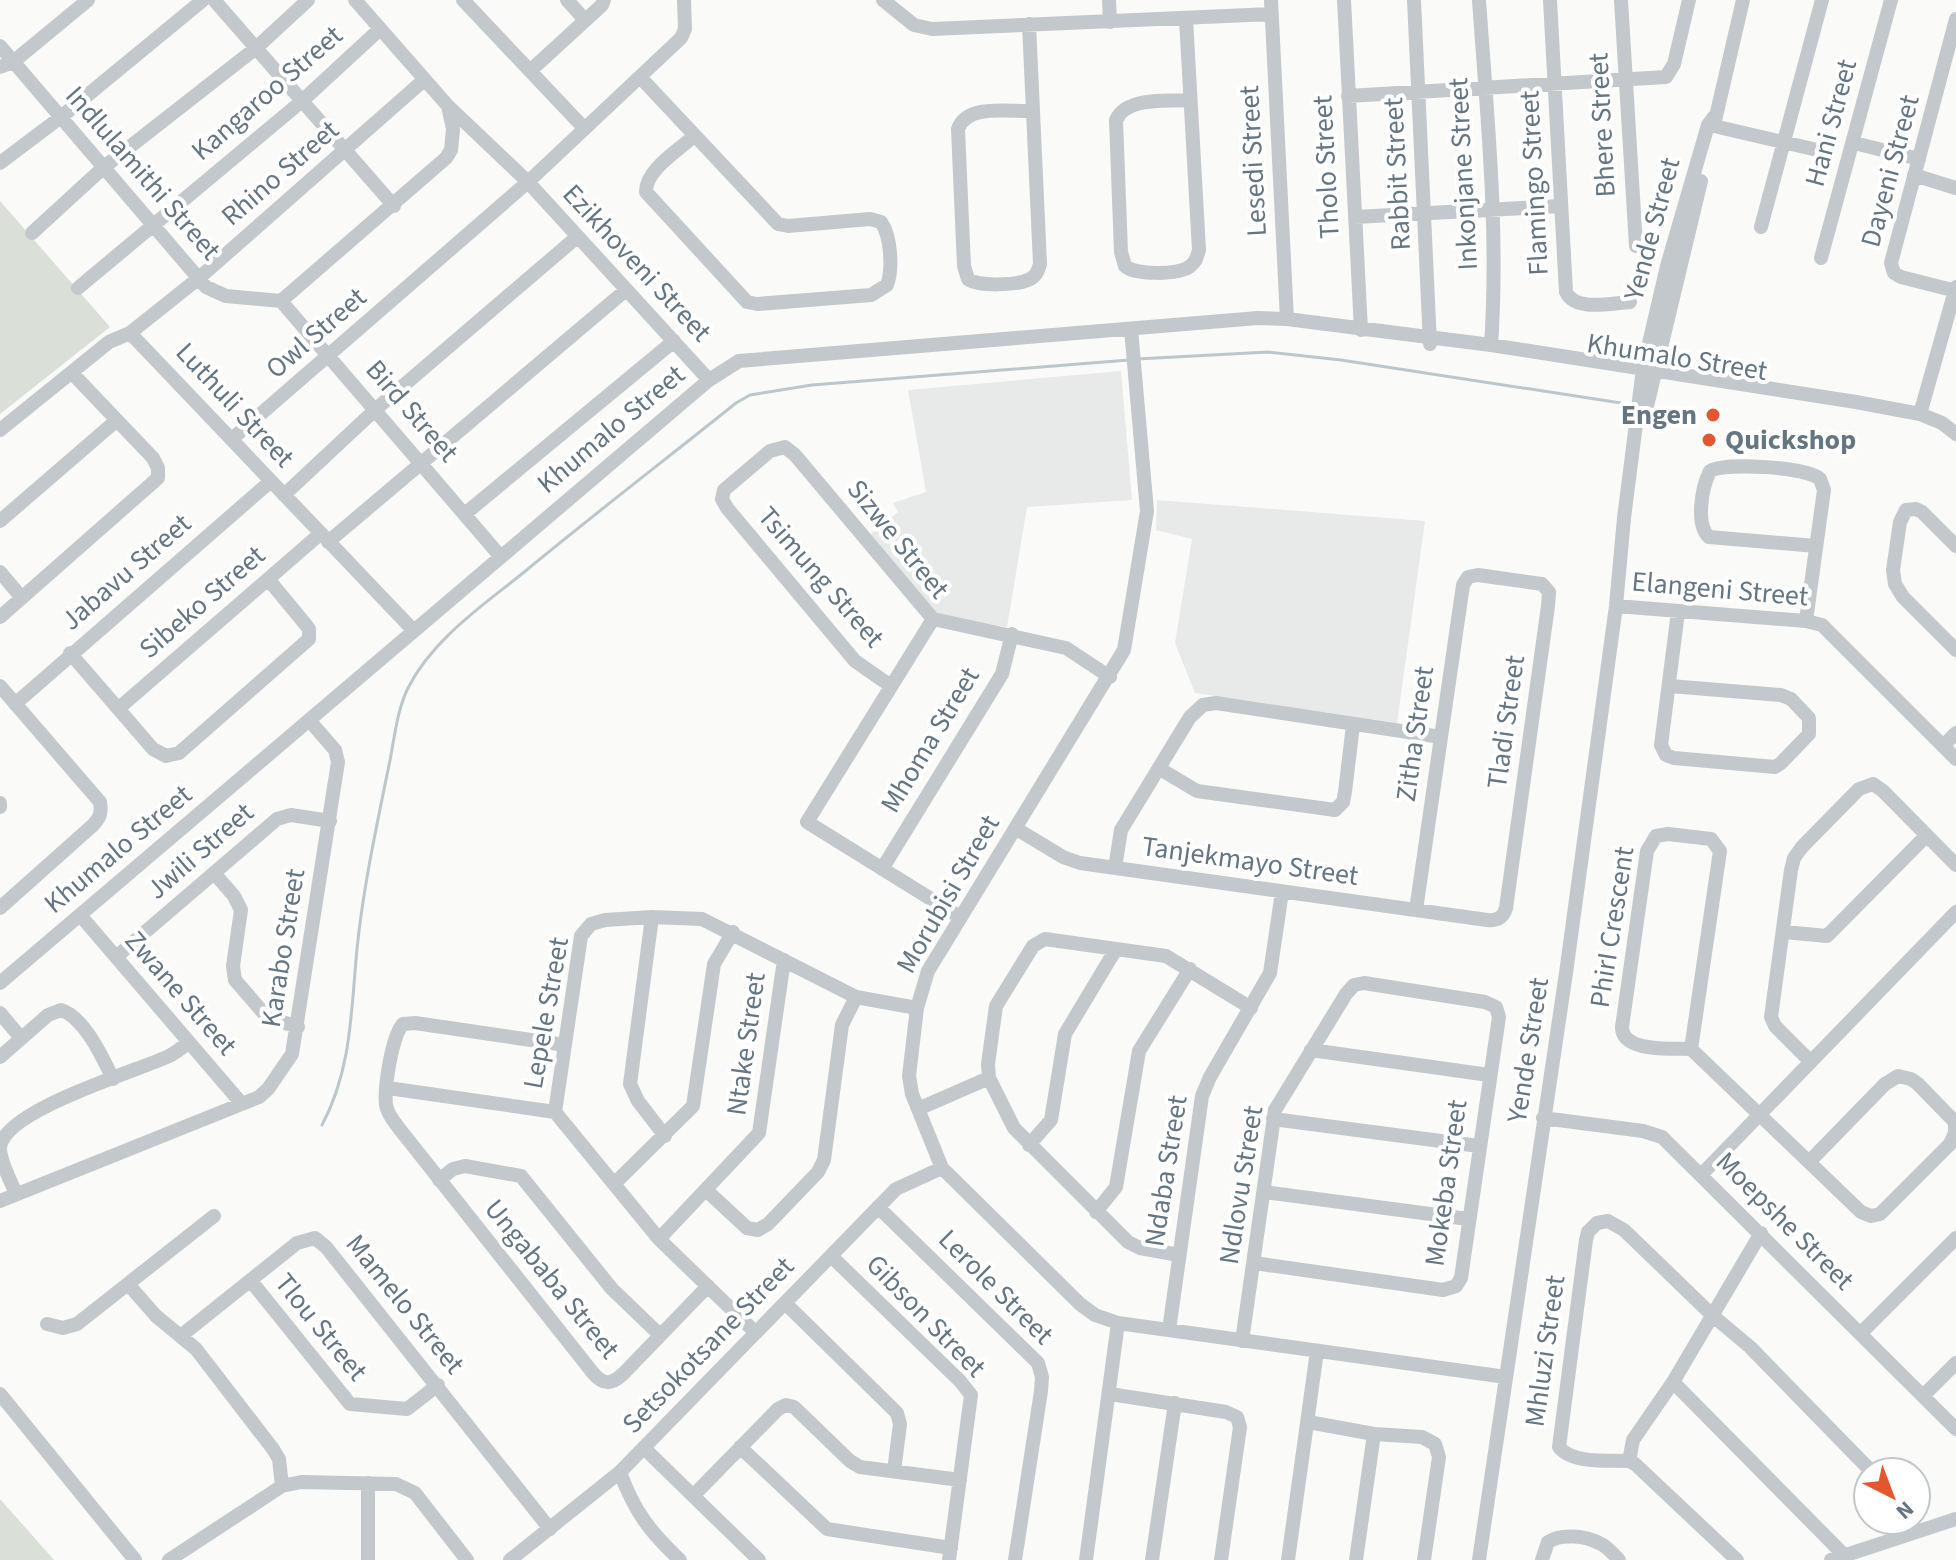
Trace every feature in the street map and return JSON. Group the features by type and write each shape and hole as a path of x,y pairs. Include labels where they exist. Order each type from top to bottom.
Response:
{"street":[{"path":"7,65 88,0"},
{"path":"0,163 203,0"},
{"path":"214,0 394,206"},
{"path":"32,233 104,167 256,48 308,0"},
{"path":"355,0 448,106 528,182"},
{"path":"463,0 584,128"},
{"path":"567,0 585,20"},
{"path":"530,71 604,0"},
{"name":"Owl Street","path":"233,438 528,182 681,38 685,29 684,0"},
{"path":"883,0 904,19 924,28 1186,19 1271,7"},
{"path":"1109,0 1110,22"},
{"name":"Tholo Street","path":"1344,0 1361,330"},
{"name":"Rabbit Street","path":"1414,0 1424,214 1426,340"},
{"name":"Inkonjane Street","path":"1479,0 1492,210 1494,293 1491,345"},
{"name":"Flamingo Street","path":"1550,0 1567,297 1579,304 1630,302"},
{"name":"Bhere Street","path":"1621,0 1636,246"},
{"path":"1348,96 1657,79 1669,75 1674,64 1689,0"},
{"name":"Yende Street","path":"1648,375 1743,0"},
{"path":"1761,227 1822,0"},
{"name":"Hani Street","path":"1821,258 1891,0"},
{"name":"Lesedi Street","path":"1271,7 1287,319"},
{"path":"1186,19 1198,256 1192,265 1182,270 1135,272 1125,266 1121,252 1116,120 1120,112 1132,105 1190,100"},
{"name":"Dayeni Street","path":"1956,19 1892,269 1901,277 1956,289"},
{"path":"1029,24 1033,111 1039,269 1028,280 979,285 968,279 964,266 958,129 970,114 1033,111"},
{"name":"Kangaroo Street","path":"78,288 302,101 380,29"},
{"name":"Indlulamithi Street","path":"0,46 7,65 61,117 206,287 226,296 281,301"},
{"path":"640,77 778,224 788,226 870,219 881,222 887,233 890,275 887,285 871,295 757,304 747,302 646,192 648,179 694,136"},
{"name":"Rhino Street","path":"130,333 199,278 424,80"},
{"path":"281,301 446,158 451,150 453,129 448,106"},
{"path":"1714,122 1813,149"},
{"name":"Yende Street","path":"1479,1560 1568,957 1623,547 1627,540 1648,375 1648,348 1667,266 1708,125 1714,122"},
{"path":"1854,143 1919,159"},
{"path":"1914,175 1956,188"},
{"name":"Ezikhoveni Street","path":"528,182 709,380"},
{"path":"1355,217 1561,206"},
{"path":"284,495 376,409 577,237"},
{"path":"1924,416 1956,289"},
{"name":"Sibeko Street","path":"119,708 268,579 421,462 626,290"},
{"name":"Bird Street","path":"281,301 501,557"},
{"name":"Khumalo Street","path":"0,983 709,380 726,367 751,359 1258,318 1287,319 1648,375 1917,422 1924,416"},
{"name":"Morubisi Street","path":"1131,329 1146,522 1126,643 1110,677 928,971 917,1008 909,1076 912,1094 942,1168 1080,1304 1095,1315 1118,1323 1506,1377"},
{"path":"0,430 109,342 130,333"},
{"name":"Luthuli Street","path":"130,333 414,631"},
{"name":"Khumalo Street","path":"1426,340 1491,345 1615,366 1648,375 1729,383 1924,416 1942,423 1956,434"},
{"path":"466,513 674,341"},
{"path":"1615,366 1648,348"},
{"path":"0,617 158,478 158,468 153,458 72,373"},
{"path":"1729,383 1741,393"},
{"path":"0,521 117,420"},
{"name":"Sizwe Street","path":"722,494 770,451 785,447 933,619 807,822 882,869"},
{"path":"1806,621 1824,490 1816,475 1724,466 1710,471 1701,522 1706,534 1720,539 1816,546"},
{"name":"Jabavu Street","path":"15,704 271,481"},
{"name":"Tsimung Street","path":"722,494 727,508 850,655 891,686"},
{"path":"1956,546 1922,512 1910,508 1902,514 1893,570 1895,584 1903,597 1956,650"},
{"path":"0,572 22,598"},
{"name":"Zitha Street","path":"1416,910 1463,585 1468,577 1478,575"},
{"name":"Tladi Street","path":"1478,575 1542,584 1549,592 1506,908 1501,917 1487,920"},
{"path":"70,653 153,749 166,756 179,753 309,639 309,629 268,579"},
{"name":"Elangeni Street","path":"1616,606 1806,621 1826,628 1956,759"},
{"path":"1670,686 1786,696 1809,718 1809,734 1775,767 1670,757 1663,752 1661,745 1678,612"},
{"path":"933,619 1012,634 1071,650 1110,677"},
{"name":"Mhoma Street","path":"882,869 1002,674 1012,634"},
{"path":"0,686 100,802 100,818 0,908"},
{"path":"1115,868 1121,830 1190,717 1206,703 1441,737"},
{"name":"Karabo Street","path":"0,1201 259,1097 292,1054 338,756 327,737 309,720"},
{"path":"1160,769 1197,791 1335,810 1343,802 1353,725"},
{"path":"1943,746 1956,733"},
{"path":"1811,1062 1772,1022 1794,858 1864,786 1877,786 1956,865"},
{"name":"Jwili Street","path":"116,957 283,816 330,821"},
{"name":"Tanjekmayo Street","path":"1015,828 1073,861 1487,920"},
{"name":"PhirI Crescent","path":"1661,834 1705,837 1716,843 1720,851 1691,1049 1632,1044 1622,1034 1647,851 1652,839 1661,834"},
{"path":"1784,932 1827,936 1926,836"},
{"path":"882,869 960,917"},
{"path":"214,873 238,901 241,910 233,966 235,980 267,1017 298,1027"},
{"name":"Ndaba Street","path":"1169,1330 1202,1096 1270,973 1282,892"},
{"path":"1702,1174 1956,912"},
{"name":"Zwane Street","path":"80,915 242,1104"},
{"path":"652,917 630,1084 638,1101 665,1136"},
{"name":"Lepele Street","path":"756,1333 659,1239 555,1112 579,941 591,924 605,920 652,917 702,919 733,932 856,997 917,1008"},
{"path":"615,1183 691,1110 695,1102 714,964 733,932"},
{"path":"1179,1255 1134,1246 1029,1145 1008,1120 989,1078 994,1013 1033,946 1041,940 1051,939 1166,956 1251,1008"},
{"path":"1029,1145 1051,1120 1065,1034 1116,949"},
{"name":"Ntake Street","path":"659,1239 759,1133 784,960"},
{"path":"1096,1212 1116,1187 1136,1058 1190,969"},
{"name":"Ndlovu Street","path":"1242,1341 1277,1105 1354,985 1364,983 1492,1004 1499,1017 1489,1075"},
{"path":"706,1190 747,1228 758,1230 768,1224 818,1172 824,1160 842,1025 856,997"},
{"path":"0,1057 55,1011 66,1011 94,1043 113,1079"},
{"path":"0,1013 21,1038"},
{"path":"555,1112 388,1088 395,1036 403,1024 415,1023 565,1045"},
{"path":"16,1194 0,1149 7,1136 44,1106 172,1055 189,1042"},
{"path":"1691,1049 1861,1212 1876,1216 1886,1209 1950,1144 1955,1133 1955,1122 1918,1084 1898,1076 1885,1084 1809,1162"},
{"name":"Mokeba Street","path":"1254,1263 1443,1290 1456,1286 1461,1278 1489,1075 1311,1050"},
{"path":"918,1109 989,1078"},
{"name":"Ungababa Street","path":"388,1088 386,1105 390,1116 599,1380 608,1383 617,1379 708,1286"},
{"name":"Moepshe Street","path":"1543,1118 1656,1134 1702,1174 1956,1429"},
{"path":"1273,1119 1479,1146"},
{"path":"439,1180 453,1169 465,1166 521,1176 612,1289 660,1335"},
{"name":"Setsokotsane Street","path":"510,1560 620,1472 896,1189 942,1168"},
{"path":"1264,1192 1468,1219"},
{"name":"Lerole Street","path":"878,1207 1038,1363 1041,1370 1041,1391 1015,1560"},
{"path":"47,1324 63,1328 77,1324 214,1216"},
{"name":"Mhluzi Street","path":"1629,1461 1576,1457 1566,1454 1559,1447 1586,1240 1592,1226 1608,1221 1624,1230 1713,1316"},
{"path":"1737,1560 1651,1477 1629,1461 1633,1440 1673,1382 1761,1233"},
{"path":"1861,1333 1956,1238"},
{"name":"Mamelo Street","path":"182,1335 304,1239 321,1241 550,1529"},
{"name":"Gibson Street","path":"831,1256 967,1389 972,1403 950,1554"},
{"name":"Tlou Street","path":"251,1281 350,1404 407,1409 438,1385"},
{"path":"128,1284 156,1316 196,1349 277,1454 282,1486"},
{"path":"785,1303 897,1413 900,1424 894,1471"},
{"path":"1713,1316 1750,1347 1856,1456"},
{"path":"1086,1560 1118,1323"},
{"path":"1288,1560 1317,1351"},
{"path":"1923,1396 1956,1363"},
{"path":"1673,1382 1840,1558 1885,1536"},
{"path":"0,1394 135,1560"},
{"path":"1110,1394 1232,1414 1239,1421 1221,1560"},
{"path":"1152,1560 1175,1403"},
{"path":"693,1496 778,1409 786,1405 794,1407 855,1465 960,1480"},
{"path":"1308,1422 1374,1434 1422,1437 1432,1441 1438,1450 1424,1560"},
{"path":"1356,1560 1374,1434"},
{"path":"740,1447 827,1529 950,1554"},
{"path":"644,1448 759,1560"},
{"path":"620,1472 631,1502 643,1522 680,1560"},
{"path":"169,1560 282,1486 301,1482 396,1484 411,1490 467,1560"},
{"path":"368,1483 368,1560"},
{"path":"1932,1522 1956,1519"},
{"path":"1542,1560 1548,1542 1559,1536 1567,1536 1600,1543 1619,1560"}],"shaded area":[{"path":"0,201 110,327 0,414"},
{"path":"1121,371 1132,500 1027,507 1007,627 935,615 871,534 898,512 893,503 926,492 908,390"},
{"path":"1157,500 1425,521 1397,723 1195,693 1175,643 1192,539 1156,530"},
{"path":"0,1499 54,1560 0,1560"}],"waterway":[{"path":"1137,359 1268,352 1341,360 1621,403"},
{"path":"322,1125 345,1061 363,904 401,707 418,671 444,639 576,530 750,395 812,385 1129,360"},
{"path":"1649,410 1659,425"}],"place":[{"name":"Engen","path":"1713,415"},
{"name":"Quickshop","path":"1709,440"}]}
